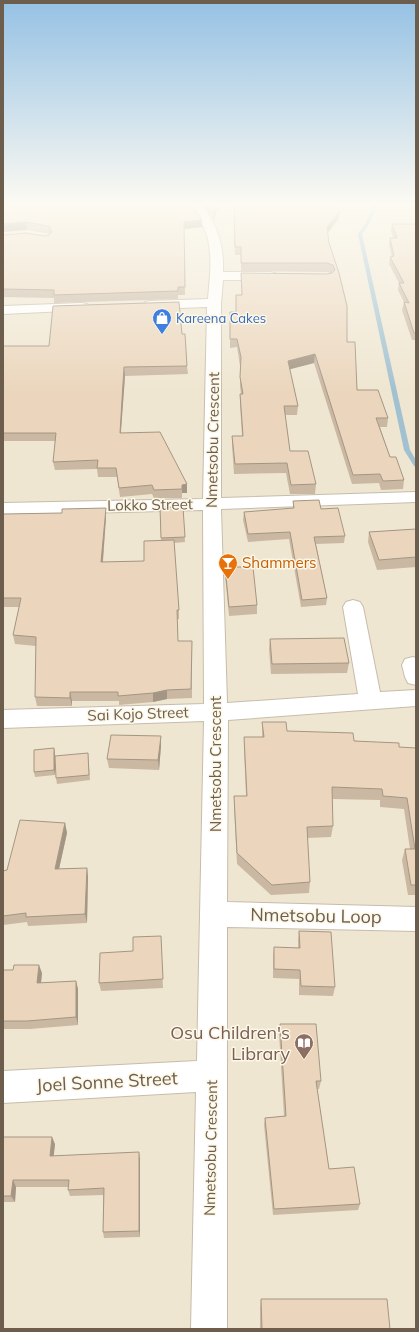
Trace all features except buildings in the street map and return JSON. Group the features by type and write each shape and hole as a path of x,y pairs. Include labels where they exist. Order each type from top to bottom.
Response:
{"street":[{"name":"Nmetsobu Crescent","path":"209,1329 215,914 216,712 212,504 214,303 218,276 217,267"},
{"path":"218,276 280,276"},
{"path":"136,305 214,303"},
{"path":"3,310 97,307"},
{"name":"Lokko Street","path":"3,509 416,497"},
{"path":"353,608 371,702"},
{"name":"Sai Kojo Street","path":"3,719 216,712 416,698"},
{"name":"Nmetsobu Loop","path":"215,914 416,919"},
{"name":"Joel Sonne Street","path":"3,1087 212,1076"}],"shaded area":[{"path":"3,267 416,267 416,1329 3,1329"}],"waterway":[{"path":"367,267 407,450 416,465"}],"place":[{"name":"Kareena Cakes","path":"162,335"},
{"name":"Shammers","path":"228,580"},
{"name":"Osu Children's Library","path":"304,1060"}]}
